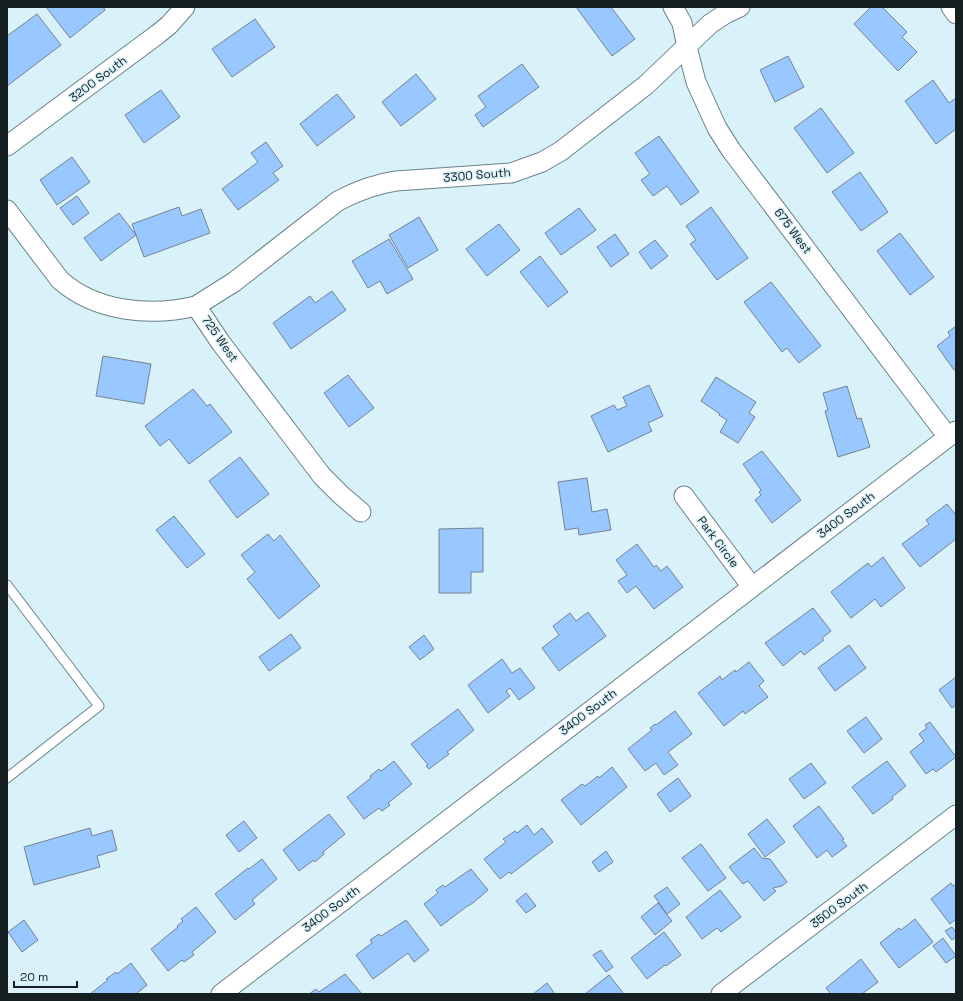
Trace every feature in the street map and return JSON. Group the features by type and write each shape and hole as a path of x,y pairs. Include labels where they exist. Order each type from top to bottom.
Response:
{"street":[{"name":"3200 South","path":"7,146 158,34 169,25 185,7"},
{"name":"675 West","path":"673,7 682,23 686,47 696,82 717,128 731,150 952,434"},
{"name":"3300 South","path":"196,306 234,282 338,202 351,194 380,183 511,173 542,162 561,151 646,85 710,24 725,14 740,7"},
{"path":"951,7 956,14"},
{"name":"725 West","path":"7,210 60,280 83,296 112,306 135,310 161,312 180,310 196,306 221,343 322,476 361,512"},
{"name":"3400 South","path":"221,994 952,434"},
{"name":"Park Circle","path":"684,496 752,587"},
{"name":"3500 South","path":"721,994 956,815"}],"lane":[{"path":"7,585 99,706 7,778"}],"building":[{"path":"46,7 103,7 105,10 70,38"},
{"path":"576,7 611,7 635,39 612,56"},
{"path":"871,7 882,7 907,32 902,37 917,52 898,71 854,24"},
{"path":"37,14 61,45 7,86 7,36"},
{"path":"255,19 275,47 232,77 212,49"},
{"path":"788,56 804,87 775,102 760,70"},
{"path":"522,64 539,87 483,127 475,115 486,107 478,96"},
{"path":"416,74 436,99 401,126 382,102"},
{"path":"933,80 949,103 956,98 956,129 936,144 905,101"},
{"path":"161,90 180,117 144,143 125,115"},
{"path":"337,94 355,117 317,146 300,124"},
{"path":"821,108 854,153 827,173 794,128"},
{"path":"659,136 699,192 681,205 667,186 653,196 641,180 650,174 635,153"},
{"path":"266,142 283,166 273,173 279,180 238,210 222,189 258,162 251,153"},
{"path":"72,157 90,182 57,205 40,180"},
{"path":"860,172 888,212 861,231 832,192"},
{"path":"77,196 89,213 73,225 60,208"},
{"path":"179,207 182,216 201,209 210,233 144,257 132,224"},
{"path":"711,207 748,258 717,280 690,244 696,240 686,226"},
{"path":"579,208 596,230 561,255 545,233"},
{"path":"119,213 136,235 101,261 84,238"},
{"path":"419,217 438,250 408,268 389,235"},
{"path":"499,224 520,250 487,276 466,249"},
{"path":"900,233 934,277 910,295 877,251"},
{"path":"615,234 629,254 611,267 597,247"},
{"path":"389,239 413,279 387,294 380,281 368,288 352,261"},
{"path":"655,240 668,256 651,269 639,252"},
{"path":"540,256 568,292 548,307 520,272"},
{"path":"771,282 821,346 799,363 787,348 782,352 744,302"},
{"path":"332,291 346,310 291,349 273,323 310,296 315,303"},
{"path":"956,326 956,369 954,370 937,346 950,336 948,332"},
{"path":"103,356 151,364 144,404 96,396"},
{"path":"348,375 374,408 349,427 324,393"},
{"path":"716,377 756,402 749,413 755,417 738,443 720,432 727,420 701,401"},
{"path":"649,385 663,416 648,423 652,431 608,452 591,416 614,405 617,410 627,406 623,397"},
{"path":"847,386 857,419 861,418 870,447 838,457 825,411 828,410 823,393"},
{"path":"193,389 207,406 210,404 232,432 189,464 169,439 160,446 145,426"},
{"path":"762,451 801,500 772,523 755,500 761,495 759,492 761,490 743,464"},
{"path":"240,457 269,494 237,518 209,481"},
{"path":"587,478 592,512 607,509 611,530 579,535 578,528 565,530 558,482"},
{"path":"947,504 956,515 956,539 920,567 902,544 929,524 926,520"},
{"path":"174,516 205,554 187,568 156,530"},
{"path":"483,528 483,572 471,572 471,593 439,593 439,529"},
{"path":"268,534 274,541 280,535 320,586 279,619 247,579 255,572 241,555"},
{"path":"637,544 654,567 656,565 661,571 667,566 683,587 654,609 636,586 627,593 618,581 627,575 616,560"},
{"path":"883,557 905,588 881,607 875,599 851,618 831,592 868,563 871,567"},
{"path":"813,608 831,631 822,638 824,640 804,655 801,651 783,666 765,643"},
{"path":"588,612 606,636 559,671 542,648 559,635 553,626 570,613 576,621"},
{"path":"291,634 301,648 269,671 259,657"},
{"path":"424,635 434,649 420,660 409,647"},
{"path":"849,645 866,668 835,691 818,668"},
{"path":"502,659 512,673 520,668 535,688 519,700 510,688 506,691 510,696 488,713 468,685"},
{"path":"749,662 764,681 759,686 768,697 745,714 743,711 724,726 698,693 720,676 722,680"},
{"path":"956,677 956,705 952,708 939,690"},
{"path":"458,709 474,730 447,752 449,754 429,769 426,766 428,765 411,744"},
{"path":"675,711 692,734 668,752 678,765 664,775 656,763 645,771 628,749 652,730 650,728"},
{"path":"866,717 882,739 864,753 847,731"},
{"path":"930,722 956,757 936,772 933,769 926,774 910,752 924,741 919,734 927,728 925,725"},
{"path":"394,761 412,784 388,803 390,805 382,811 379,808 364,819 347,797 371,778 370,776 379,769 381,771"},
{"path":"887,761 906,786 892,797 893,799 873,814 852,787"},
{"path":"811,763 826,783 804,799 789,779"},
{"path":"612,767 627,787 581,825 561,800 582,784 585,786 598,776 599,778"},
{"path":"678,778 691,796 670,812 657,794"},
{"path":"819,806 844,839 842,840 847,846 832,857 827,850 817,858 793,826"},
{"path":"329,814 345,834 323,852 324,854 315,862 314,860 299,871 283,850"},
{"path":"767,819 785,842 765,857 748,834"},
{"path":"244,821 257,838 239,852 226,835"},
{"path":"527,825 534,835 542,828 553,842 511,874 509,872 500,879 484,859 506,842 503,839 515,831 517,833"},
{"path":"90,828 92,836 112,830 117,850 97,856 100,867 34,885 24,847"},
{"path":"701,844 726,878 708,891 682,858"},
{"path":"754,848 762,858 770,859 787,882 782,886 773,888 776,891 764,901 748,881 743,884 729,867"},
{"path":"606,851 613,862 599,872 592,862"},
{"path":"262,859 277,879 252,900 255,904 235,920 215,894"},
{"path":"471,869 488,890 441,926 424,904 438,893 436,890 443,885 445,887"},
{"path":"951,883 953,886 956,884 956,919 950,924 931,899"},
{"path":"667,887 680,904 667,914 654,896"},
{"path":"720,890 741,917 721,932 717,928 702,939 686,917"},
{"path":"526,893 536,906 526,913 516,901"},
{"path":"658,903 672,921 655,935 641,917"},
{"path":"196,907 216,932 192,952 194,955 184,962 182,960 168,971 151,949 178,927 177,926 183,921 181,919"},
{"path":"915,919 933,942 899,968 880,943 899,928 901,930"},
{"path":"24,920 38,940 22,952 8,932"},
{"path":"406,920 429,950 414,962 408,953 373,979 356,955 372,943 370,940 379,934 381,936"},
{"path":"952,927 956,933 956,937 952,940 945,931"},
{"path":"664,932 681,955 647,979 631,958"},
{"path":"943,938 956,956 946,963 933,946"},
{"path":"601,950 613,967 606,972 593,955"},
{"path":"861,959 878,982 862,994 831,994 826,988"},
{"path":"131,963 147,985 136,994 90,994 108,980 106,979 116,972 117,974"},
{"path":"345,974 362,994 309,994 316,989 319,992"},
{"path":"609,975 624,994 585,994"},
{"path":"547,983 555,994 533,994"}]}
